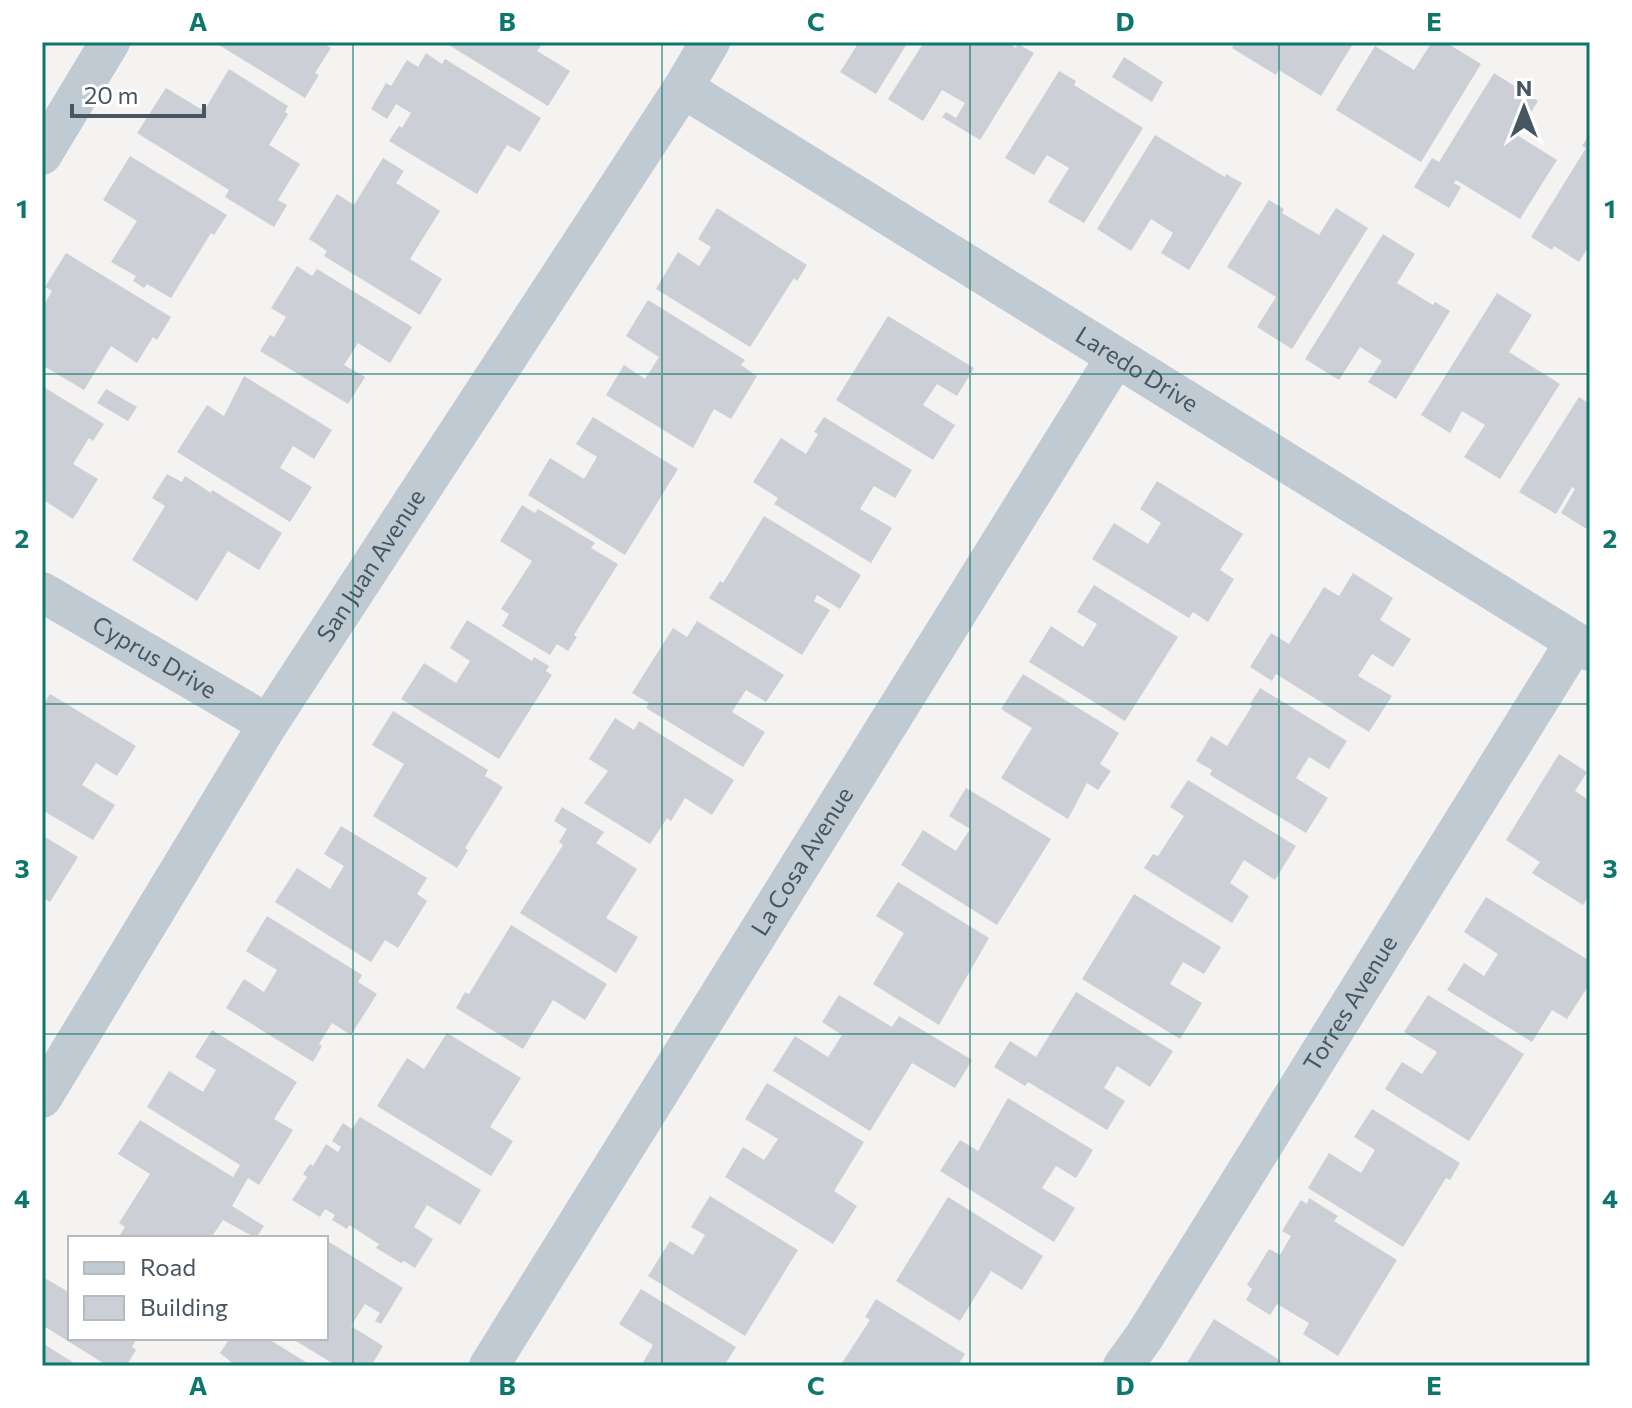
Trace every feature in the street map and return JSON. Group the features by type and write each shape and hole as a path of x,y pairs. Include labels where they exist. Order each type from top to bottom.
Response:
{"street":[{"path":"42,155 110,42"},
{"name":"San Juan Avenue","path":"42,1098 268,724 710,42"},
{"name":"Laredo Drive","path":"683,88 1583,646"},
{"name":"La Cosa Avenue","path":"489,1366 1116,357"},
{"name":"Cyprus Drive","path":"42,592 268,724"},
{"name":"Torres Avenue","path":"1123,1366 1153,1324 1583,646"}],"building":[{"path":"214,42 320,42 331,48 315,73 319,75 305,98"},
{"path":"444,42 543,42 537,51 570,71 548,106"},
{"path":"859,42 908,42 876,94 840,72"},
{"path":"924,42 1007,42 1034,53 980,140 942,117 946,112 956,118 965,103 942,90 923,121 888,99"},
{"path":"1236,42 1354,42 1321,96 1279,70 1276,75 1232,48"},
{"path":"1432,42 1445,42 1481,64 1421,162 1336,110 1375,46 1414,70"},
{"path":"426,53 442,64 445,59 541,118 520,152 507,145 477,194 389,141 411,113 396,104 387,119 371,109 386,83 391,86 407,60 418,67"},
{"path":"1124,57 1163,82 1152,102 1112,77"},
{"path":"229,69 288,106 285,112 288,114 269,145 300,164 278,200 287,205 274,227 225,197 229,190 137,133 166,88 204,111"},
{"path":"1059,71 1076,81 1074,85 1143,128 1084,223 1048,202 1069,168 1047,155 1034,175 1005,158"},
{"path":"1494,73 1538,101 1517,135 1557,160 1520,219 1456,180 1454,183 1461,187 1449,208 1414,187 1432,158 1439,162"},
{"path":"1590,134 1590,244 1579,262 1554,246 1552,250 1531,237 1586,148 1582,146"},
{"path":"1155,135 1225,177 1226,174 1242,183 1189,270 1161,253 1173,233 1151,219 1131,251 1097,229"},
{"path":"130,156 227,215 214,235 211,233 171,298 147,284 144,288 133,281 136,276 111,262 137,221 103,200"},
{"path":"383,158 404,171 396,183 440,211 410,259 442,279 420,315 324,256 327,251 309,239 337,194 354,205"},
{"path":"1269,200 1284,209 1282,213 1319,235 1336,208 1368,228 1292,349 1257,327 1276,297 1227,267"},
{"path":"717,208 807,265 797,281 794,278 750,347 656,289 678,252 699,266 711,247 698,239"},
{"path":"1383,234 1415,254 1397,283 1433,305 1435,302 1450,311 1396,399 1368,382 1382,361 1360,347 1339,380 1305,359"},
{"path":"66,253 171,317 157,340 153,337 137,363 111,346 84,390 42,365 42,308 52,291 45,287"},
{"path":"297,266 312,276 317,269 412,327 390,363 358,343 344,365 365,377 348,404 260,351 270,335 274,337 286,317 271,308"},
{"path":"1497,293 1532,315 1509,352 1560,384 1500,479 1464,457 1485,425 1462,411 1450,433 1421,415"},
{"path":"648,300 745,360 741,365 757,376 731,419 714,409 693,448 606,395 624,365 645,379 659,357 626,336"},
{"path":"888,316 974,368 957,396 937,384 923,405 955,425 933,460 836,400"},
{"path":"244,376 332,430 314,459 293,446 280,468 312,487 290,522 177,452 207,405 224,416"},
{"path":"42,386 104,424 93,441 89,438 73,464 98,479 73,519 42,499"},
{"path":"106,389 137,407 128,421 97,403"},
{"path":"1579,397 1590,404 1590,531 1561,513 1575,489 1572,487 1556,514 1519,492"},
{"path":"593,417 678,469 625,555 528,495 550,458 584,479 597,457 576,444"},
{"path":"824,417 912,470 895,498 874,486 860,509 892,528 871,563 774,504 778,498 753,482 781,438 806,454 818,434 814,432"},
{"path":"167,474 182,482 185,476 282,533 259,570 228,551 197,601 132,560 165,506 152,498"},
{"path":"1157,481 1243,534 1220,570 1234,579 1208,622 1193,612 1189,618 1092,559 1114,523 1148,544 1161,523 1140,509"},
{"path":"522,505 535,513 538,509 595,543 591,548 618,564 574,635 577,637 568,651 557,644 550,655 502,626 509,614 501,609 532,561 500,541"},
{"path":"764,516 861,575 840,609 817,595 814,601 830,610 802,655 709,598 720,581 723,583"},
{"path":"1353,573 1393,598 1380,620 1411,639 1393,667 1372,654 1358,676 1392,696 1369,732 1276,674 1272,681 1250,667 1271,633 1289,644 1324,587 1339,596"},
{"path":"1094,585 1178,637 1125,721 1029,662 1051,626 1083,647 1097,624 1077,612"},
{"path":"467,620 532,661 534,657 549,666 546,671 552,675 499,759 401,699 424,663 456,683 470,661 450,648"},
{"path":"697,621 784,675 766,702 746,690 732,712 765,732 743,767 646,708 649,703 632,693 673,628 687,637"},
{"path":"1023,674 1119,733 1100,764 1111,771 1098,790 1087,783 1068,819 1001,778 1032,728 1001,709"},
{"path":"1260,688 1347,741 1329,769 1309,757 1296,778 1328,798 1306,833 1210,775 1212,770 1196,761 1211,736 1227,746"},
{"path":"50,694 136,746 117,776 96,763 82,785 115,805 93,840 42,810 42,706"},
{"path":"393,711 488,770 485,776 503,787 465,848 468,850 457,868 373,816 404,764 372,745"},
{"path":"615,718 634,730 639,721 734,780 712,815 685,798 671,821 667,818 650,844 584,803 608,771 589,759"},
{"path":"1559,754 1587,772 1575,791 1590,801 1590,894 1583,905 1532,873 1540,862 1506,840"},
{"path":"1188,780 1296,846 1275,880 1244,860 1230,883 1249,896 1232,923 1144,868 1153,854 1158,856 1184,816 1170,807"},
{"path":"966,788 1051,839 997,925 901,865 923,830 956,851 970,829 949,816"},
{"path":"562,807 604,832 596,843 637,869 606,918 638,937 616,973 520,913 563,845 559,842 567,829 554,821"},
{"path":"341,826 427,878 417,894 427,901 398,948 385,940 371,962 275,902 297,868 330,889 344,866 324,854"},
{"path":"42,835 78,857 50,902 42,897"},
{"path":"898,882 989,938 939,1025 873,984 904,933 876,916"},
{"path":"1134,894 1221,947 1204,974 1183,962 1170,984 1202,1003 1180,1039 1082,979"},
{"path":"1486,897 1590,961 1590,983 1567,1019 1552,1010 1532,1042 1447,990 1464,963 1484,976 1498,954 1464,932"},
{"path":"267,916 362,975 358,982 377,994 351,1035 332,1023 319,1044 322,1046 313,1062 226,1008 244,979 264,992 277,970 246,951"},
{"path":"511,925 607,984 585,1020 553,1000 523,1049 456,1008 465,992 469,994"},
{"path":"1076,992 1173,1051 1150,1087 1117,1066 1104,1088 1125,1101 1107,1130 1028,1082 1025,1086 994,1067 1010,1041 1036,1057"},
{"path":"839,995 892,1027 899,1016 972,1060 955,1088 912,1063 870,1131 773,1071 795,1036 828,1057 842,1035 822,1022"},
{"path":"1428,995 1524,1054 1469,1141 1385,1089 1402,1062 1422,1074 1437,1052 1404,1032"},
{"path":"212,1030 297,1082 274,1119 293,1130 259,1185 248,1178 232,1206 264,1226 257,1236 223,1220 212,1236 119,1236 125,1227 119,1223 150,1174 118,1154 140,1120 233,1177 240,1165 147,1107 169,1071 203,1092 216,1070 195,1057"},
{"path":"447,1033 521,1078 490,1127 513,1141 491,1176 377,1106 407,1058 424,1069"},
{"path":"767,1083 864,1142 834,1191 857,1206 833,1244 725,1177 743,1147 764,1160 778,1139 745,1119"},
{"path":"1008,1098 1093,1150 1076,1178 1056,1166 1042,1188 1075,1208 1054,1242 940,1171 960,1140 978,1151"},
{"path":"1372,1109 1460,1163 1450,1180 1446,1178 1403,1247 1308,1188 1329,1153 1361,1173 1375,1150 1354,1137"},
{"path":"360,1117 481,1190 460,1225 427,1205 414,1227 433,1239 415,1268 376,1248 379,1244 349,1225 347,1229 332,1220 335,1215 325,1209 320,1217 292,1200 307,1177 303,1174 310,1164 313,1166 326,1144 338,1152 341,1147 332,1141 343,1123 352,1129"},
{"path":"710,1196 798,1250 745,1336 648,1276 670,1241 693,1255 705,1235 691,1227"},
{"path":"948,1197 1043,1256 1022,1290 991,1271 960,1321 896,1281"},
{"path":"1309,1198 1338,1216 1334,1221 1397,1260 1338,1356 1303,1334 1309,1323 1277,1304 1270,1315 1246,1300 1252,1289 1247,1285 1269,1249 1280,1255 1291,1236 1282,1231 1301,1200 1307,1204"},
{"path":"328,1241 403,1288 381,1324 375,1321 380,1313 365,1304 351,1326 383,1346 371,1366 337,1366 294,1340 328,1340"},
{"path":"43,1277 68,1292 68,1340 136,1340 132,1347 136,1350 126,1366 108,1366 42,1325"},
{"path":"641,1289 736,1347 724,1366 641,1366 653,1345 619,1324"},
{"path":"876,1299 965,1354 957,1366 840,1366 870,1320 865,1317"},
{"path":"1214,1319 1281,1361 1278,1366 1185,1366"},
{"path":"229,1340 270,1340 312,1366 236,1366 220,1353"},
{"path":"42,1343 79,1366 42,1366"}]}
